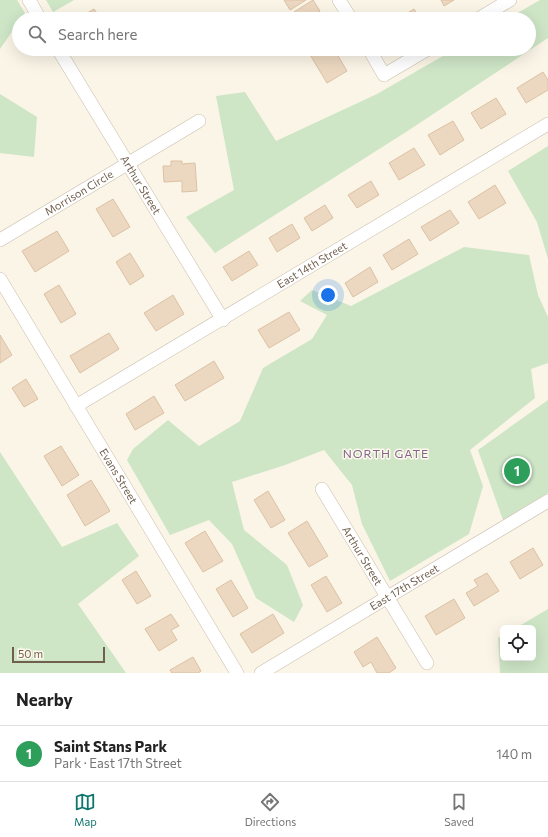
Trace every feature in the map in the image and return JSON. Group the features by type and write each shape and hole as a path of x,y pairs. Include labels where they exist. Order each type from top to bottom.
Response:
{"street":[{"path":"29,0 36,12"},
{"path":"339,0 347,12"},
{"path":"490,12 510,0"},
{"name":"Arthur Street","path":"62,56 222,320"},
{"path":"373,56 384,75 416,56"},
{"name":"Morrison Circle","path":"0,240 199,121"},
{"name":"East 14th Street","path":"76,406 548,124"},
{"name":"Evans Street","path":"0,279 237,673"},
{"name":"Arthur Street","path":"322,489 428,663"},
{"name":"East 17th Street","path":"261,673 548,501"}],"green space":[{"path":"0,0 17,0 24,12 12,12 12,32 0,49"},
{"path":"46,0 74,0 53,12"},
{"path":"540,0 548,0 548,38 536,46 536,12 519,12"},
{"path":"443,56 521,56 406,132 215,253 186,217 234,190 216,96 245,92 276,141 377,94"},
{"path":"0,94 37,117 34,157 0,153"},
{"path":"548,146 548,259 537,222 508,171"},
{"path":"464,247 529,255 538,295 548,317 548,363 531,369 535,398 470,450 483,486 469,534 390,581 362,524 352,485 324,450 285,465 232,482 244,530 287,565 303,605 294,622 256,598 232,544 209,520 170,535 127,460 133,449 168,420 199,446 240,421 263,368 312,339 327,315 300,301 312,290 351,306"},
{"path":"548,400 548,493 503,520 478,450"},
{"path":"0,452 62,547 117,523 139,556 78,604 126,673 0,673"},
{"path":"548,609 548,673 500,673 498,638 500,637 500,661 536,661 536,625 521,625"}],"building":[{"path":"284,0 306,0 290,10"},
{"path":"313,0 320,11 318,12 294,12"},
{"path":"441,0 454,0 444,6"},
{"path":"94,9 96,12 89,12"},
{"path":"311,56 338,56 347,71 327,83"},
{"path":"543,72 548,80 548,90 526,103 517,88"},
{"path":"496,98 506,114 481,129 471,113"},
{"path":"453,121 464,140 440,155 428,135"},
{"path":"414,148 425,165 399,180 389,163"},
{"path":"171,161 182,161 182,164 195,163 197,191 182,192 182,181 164,182 163,166 171,166"},
{"path":"371,181 379,195 357,208 348,195"},
{"path":"495,185 506,203 479,219 468,202"},
{"path":"113,199 130,227 113,237 96,209"},
{"path":"325,205 333,218 312,231 304,218"},
{"path":"450,210 459,223 430,241 421,227"},
{"path":"292,224 300,238 277,252 269,238"},
{"path":"57,231 69,251 35,272 22,251"},
{"path":"409,239 418,254 392,270 383,255"},
{"path":"249,251 258,265 232,281 223,267"},
{"path":"130,253 144,276 130,285 116,262"},
{"path":"370,267 378,282 353,297 345,283"},
{"path":"59,285 76,314 61,323 44,294"},
{"path":"173,295 184,314 156,331 144,313"},
{"path":"289,312 300,330 269,348 258,330"},
{"path":"109,333 119,349 80,373 70,356"},
{"path":"0,335 12,355 0,363"},
{"path":"214,361 224,378 185,401 175,385"},
{"path":"26,379 38,399 24,407 12,388"},
{"path":"154,396 164,413 135,430 126,414"},
{"path":"61,446 79,475 62,486 44,456"},
{"path":"91,480 110,511 85,526 67,495"},
{"path":"268,491 285,520 271,528 254,500"},
{"path":"307,521 328,556 309,567 288,533"},
{"path":"205,531 223,561 203,572 185,543"},
{"path":"533,548 543,565 520,579 510,562"},
{"path":"136,571 151,596 137,604 122,580"},
{"path":"487,573 499,591 474,606 466,593 478,586 474,580"},
{"path":"326,576 342,603 327,612 311,585"},
{"path":"231,580 248,608 233,617 216,589"},
{"path":"454,599 465,618 436,635 425,616"},
{"path":"171,614 179,626 171,630 177,640 159,651 145,629"},
{"path":"273,614 284,633 252,653 240,634"},
{"path":"377,637 396,668 389,673 377,673 371,662 363,667 354,652"},
{"path":"193,657 201,671 198,673 172,673 170,670"}],"place":[{"name":"Saint Stans Park","path":"517,471"}],"district":[{"name":"NORTH GATE","path":"386,454"}]}
